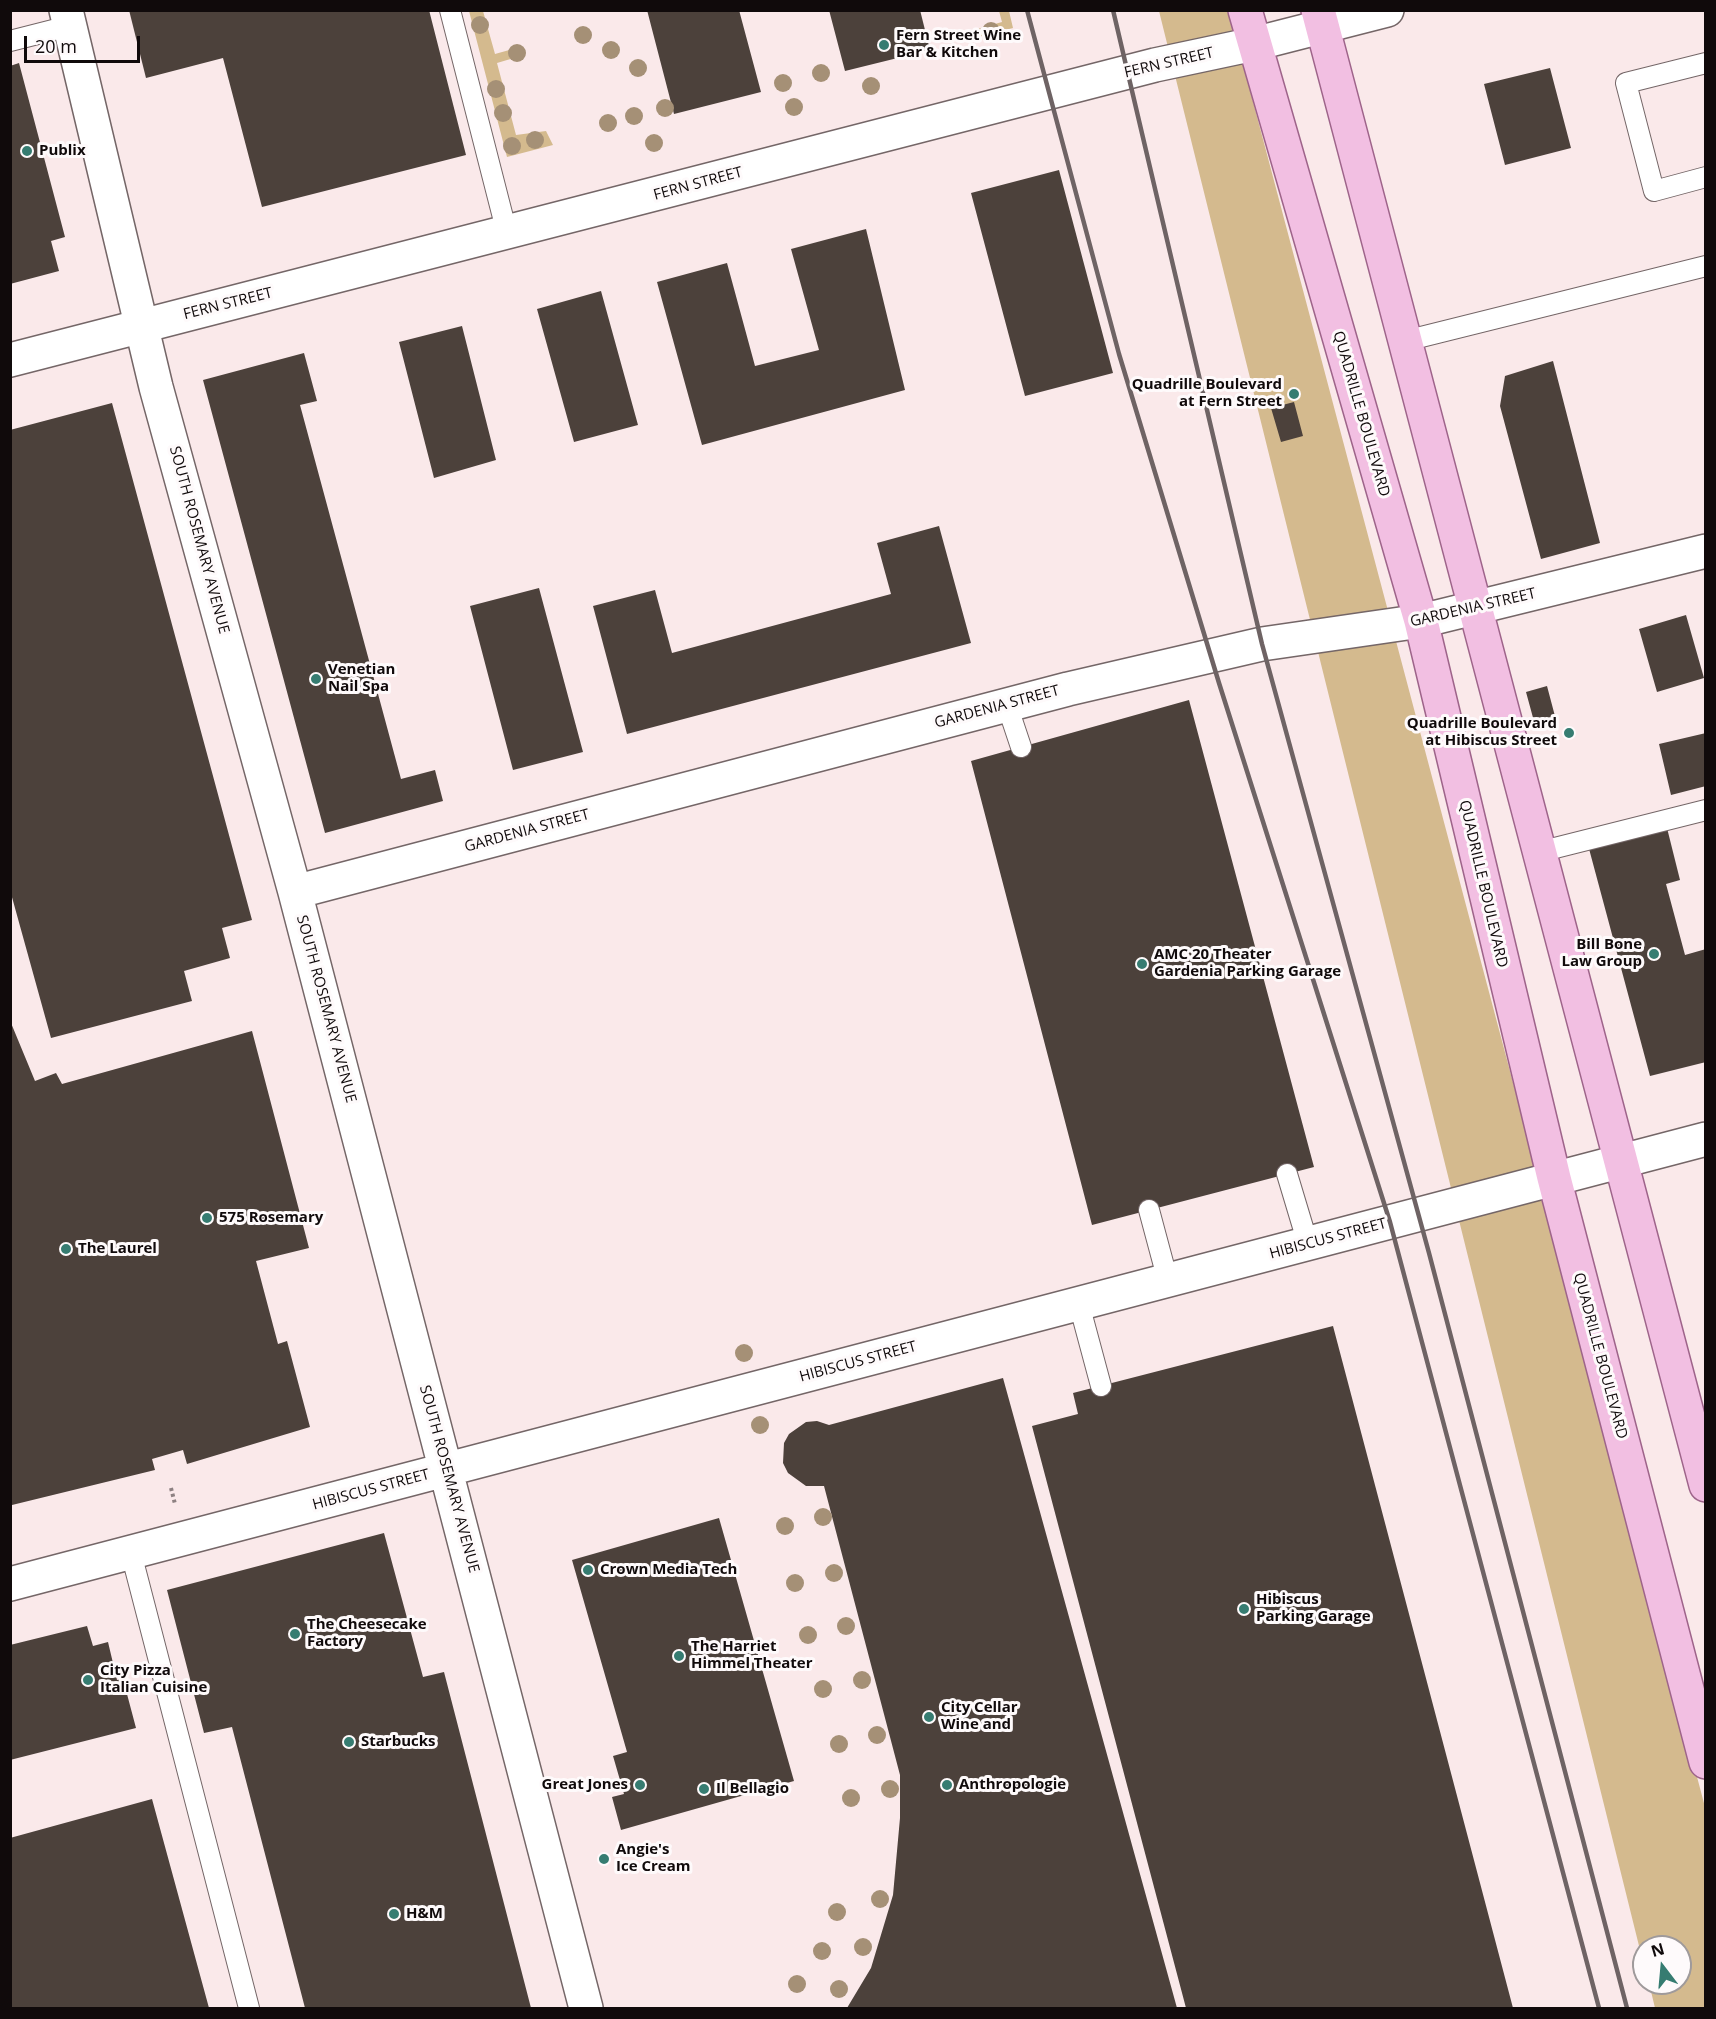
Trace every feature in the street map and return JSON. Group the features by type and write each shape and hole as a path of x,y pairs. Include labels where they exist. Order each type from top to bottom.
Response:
{"main road":[{"name":"QUADRILLE BOULEVARD","path":"1245,10 1421,621 1554,1178 1706,1762"},
{"path":"1320,19 1706,1485"}],"street":[{"name":"FERN STREET","path":"10,360 1155,65 1254,44 1320,19 1387,10"},
{"name":"SOUTH ROSEMARY AVENUE","path":"68,18 141,327 295,892 585,2008"},
{"name":"GARDENIA STREET","path":"295,892 1007,705 1262,644 1421,621 1706,551"},
{"name":"HIBISCUS STREET","path":"10,1584 1706,1139"}],"lane":[{"path":"450,10 507,233"},
{"path":"10,41 68,18"},
{"path":"1706,63 1626,83 1654,191 1706,177"},
{"path":"1405,341 1706,266"},
{"path":"1007,705 1021,747"},
{"path":"1539,852 1706,810"},
{"path":"1287,1174 1308,1244"},
{"path":"1149,1210 1168,1281"},
{"path":"1078,1304 1101,1386"},
{"path":"131,1553 249,2008"}],"shaded area":[{"path":"469,11 483,11 495,54 520,47 525,49 524,55 497,63 516,135 546,131 553,145 507,157"},
{"path":"999,11 1009,11 1013,28 971,39 970,31 1002,22"},
{"path":"1159,11 1229,11 1705,1807 1705,2008 1655,2008 1652,1995 1692,1995 1692,1935 1636,1935"}],"building":[{"path":"129,10 429,10 466,155 262,207 223,58 146,78"},
{"path":"647,10 739,10 761,92 674,114"},
{"path":"829,10 920,10 930,50 845,71"},
{"name":"Publix","path":"19,63 65,237 51,241 59,271 10,284 10,66"},
{"path":"1550,68 1571,148 1505,165 1484,84"},
{"path":"1059,170 1113,373 1025,396 971,193"},
{"path":"866,229 905,390 702,445 657,282 727,263 755,366 819,350 791,249"},
{"path":"601,291 638,425 574,442 537,309"},
{"path":"462,326 496,460 434,478 399,342"},
{"path":"304,353 317,401 300,405 401,779 435,770 443,801 325,833 203,380"},
{"path":"1553,361 1600,543 1541,559 1500,406 1505,376"},
{"path":"1294,402 1303,436 1281,442 1271,408"},
{"path":"112,403 252,920 222,928 230,958 184,971 192,1001 51,1038 10,890 10,430"},
{"path":"939,526 971,643 627,734 593,606 655,590 672,653 891,594 877,543"},
{"path":"539,588 583,752 513,770 470,606"},
{"path":"1686,615 1704,678 1657,692 1639,629"},
{"path":"1547,686 1556,720 1535,725 1526,692"},
{"name":"AMC 20 Theater Gardenia Parking Garage","path":"1189,700 1314,1167 1092,1225 971,761"},
{"path":"1706,733 1706,786 1671,795 1659,744"},
{"path":"1666,824 1680,880 1666,884 1685,955 1706,949 1706,1062 1650,1076 1588,845"},
{"path":"11,1023 35,1081 56,1073 62,1084 252,1031 309,1248 256,1261 278,1344 287,1341 310,1427 187,1464 183,1450 152,1459 155,1470 12,1505"},
{"name":"Hibiscus Parking Garage","path":"1333,1326 1513,2008 1186,2008 1032,1426 1078,1414 1073,1393"},
{"path":"1003,1378 1177,2008 847,2008 871,1968 893,1895 900,1818 900,1775 824,1486 806,1486 788,1473 783,1463 784,1443 789,1434 806,1422 817,1421 829,1425"},
{"name":"The Harriet Himmel Theater","path":"719,1518 794,1781 621,1830 612,1797 624,1794 613,1756 627,1752 572,1560"},
{"path":"384,1533 423,1677 444,1672 531,2008 305,2008 232,1727 204,1733 167,1590"},
{"path":"87,1626 93,1646 108,1642 117,1680 123,1679 136,1728 10,1760 10,1645"},
{"path":"152,1799 209,2008 10,2008 10,1838"}],"railway":[{"path":"1027,10 1119,354 1219,683 1390,1222 1599,2008"},
{"path":"1113,10 1262,644 1429,1253 1627,2008"}],"place":[{"name":"Fern Street Wine Bar & Kitchen","path":"884,45"},
{"name":"Publix","path":"27,151"},
{"name":"Quadrille Boulevard at Fern Street","path":"1294,394"},
{"name":"Venetian Nail Spa","path":"316,679"},
{"name":"Quadrille Boulevard at Hibiscus Street","path":"1569,733"},
{"name":"Bill Bone Law Group","path":"1654,954"},
{"name":"AMC 20 Theater Gardenia Parking Garage","path":"1142,964"},
{"name":"575 Rosemary","path":"207,1218"},
{"name":"The Laurel","path":"66,1249"},
{"name":"Crown Media Tech","path":"588,1570"},
{"name":"Hibiscus Parking Garage","path":"1244,1609"},
{"name":"The Cheesecake Factory","path":"295,1634"},
{"name":"The Harriet Himmel Theater","path":"679,1656"},
{"name":"City Pizza Italian Cuisine","path":"88,1680"},
{"name":"City Cellar Wine and","path":"929,1717"},
{"name":"Starbucks","path":"349,1742"},
{"name":"Great Jones","path":"640,1785"},
{"name":"Anthropologie","path":"947,1785"},
{"name":"Il Bellagio","path":"704,1789"},
{"name":"Angie's Ice Cream","path":"604,1859"},
{"name":"H&M","path":"394,1914"}]}
